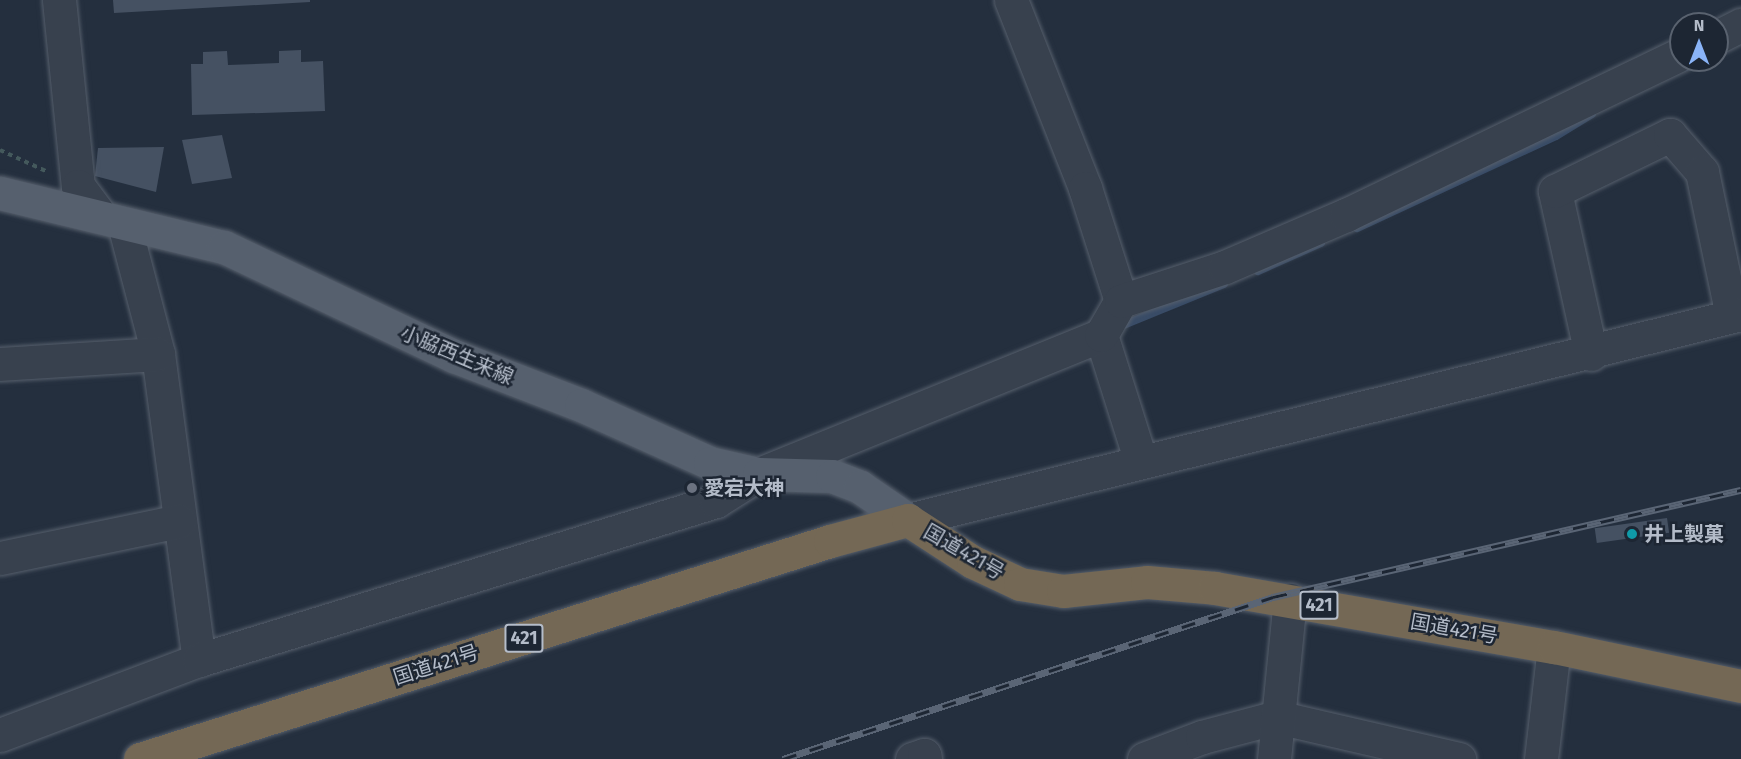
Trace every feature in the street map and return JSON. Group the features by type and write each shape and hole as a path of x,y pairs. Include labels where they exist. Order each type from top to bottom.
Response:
{"highway":[{"name":"国道421号","path":"140,759 830,541 908,520 973,562 1020,584 1064,591 1147,582 1290,600 1554,647 1741,686"}],"main road":[{"name":"小脇西生来線","path":"0,193 224,247 454,356 581,405 710,463 759,474 832,476 860,487 908,520"}],"street":[{"path":"59,0 78,186 112,220 158,354 199,660"},
{"path":"1011,0 1085,188 1121,301"},
{"path":"0,735 199,660 716,501 759,474 1101,335 1121,301 1225,267 1346,215 1669,60"},
{"path":"908,520 1591,354 1737,315 1702,172 1670,135 1555,190 1591,354"},
{"path":"1101,335 1141,462"},
{"path":"0,364 158,354"},
{"path":"0,558 179,521"},
{"path":"1274,759 1290,600"},
{"path":"1541,759 1554,647"},
{"path":"1144,759 1202,737 1277,717 1459,759"},
{"path":"912,759 924,755 925,759"}],"path":[{"path":"0,150 78,186"}],"building":[{"path":"113,0 310,0 310,2 114,13"},
{"path":"301,50 301,62 323,61 325,111 192,115 191,64 203,64 203,52 227,51 228,65 279,63 279,51"},
{"path":"222,135 232,178 192,184 182,140"},
{"path":"164,147 156,192 95,176 98,148"},
{"name":"井上製菓","path":"1667,518 1669,533 1597,543 1595,528"}],"waterway":[{"path":"1357,228 1556,136 1592,114"},
{"path":"1258,271 1321,243"},
{"path":"1121,326 1224,284"}],"railway":[{"path":"783,759 1273,597 1741,490"}],"place":[{"name":"愛宕大神","path":"692,488"},
{"name":"井上製菓","path":"1632,534"}]}
